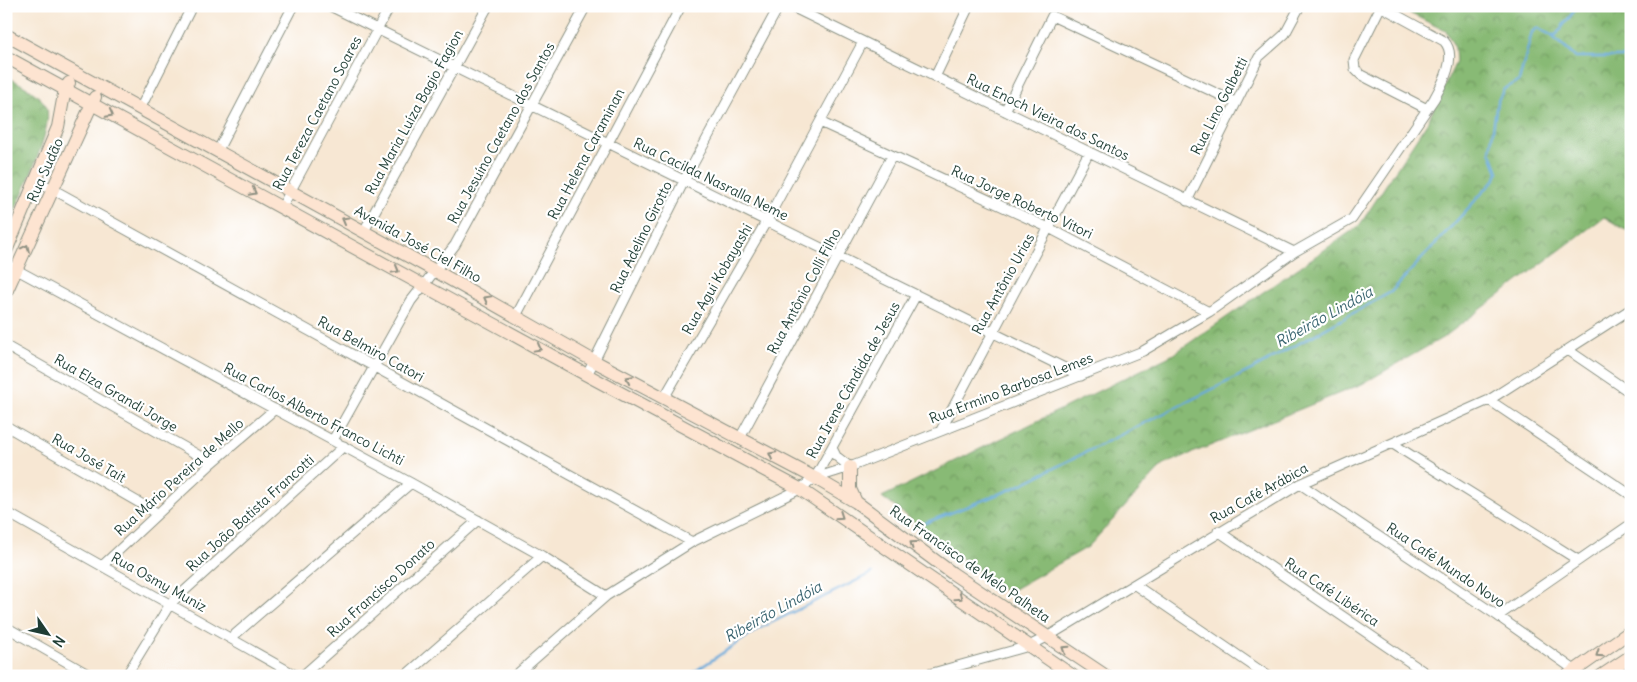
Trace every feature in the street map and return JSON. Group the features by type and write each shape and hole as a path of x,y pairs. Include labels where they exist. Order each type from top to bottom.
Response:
{"street":[{"path":"140,109 192,6"},
{"path":"218,150 293,6"},
{"name":"Rua Cacilda Nasralla Neme","path":"330,6 1080,376"},
{"name":"Rua Tereza Caetano Soares","path":"282,207 390,6"},
{"name":"Rua Maria Luíza Bagio Fagion","path":"364,231 488,6"},
{"name":"Rua Jesuíno Caetano dos Santos","path":"333,440 422,285 455,245 586,6"},
{"name":"Rua Helena Caraminan","path":"516,316 681,6"},
{"name":"Rua Adelino Girotto","path":"587,375 684,181 779,6"},
{"name":"Rua Enoch Vieira dos Santos","path":"790,6 1294,252"},
{"name":"Rua Lino Galbetti","path":"1187,201 1259,57 1285,34 1300,6"},
{"path":"1381,6 1354,60 1355,69 1361,75 1427,109"},
{"name":"Rua Ermino Barbosa Lemes","path":"515,676 606,596 692,542 800,489 815,478 850,467 1143,351 1210,312 1294,252 1352,219 1427,109 1445,78 1450,55 1450,47 1444,41 1381,6"},
{"path":"935,77 967,7"},
{"path":"1005,111 1052,16 1235,102"},
{"name":"Avenida José Ciel Filho","path":"6,35 292,191 594,361 815,478"},
{"name":"Rua Agui Kobayashi","path":"664,398 766,222 863,42"},
{"path":"6,57 587,375 800,489 1073,676"},
{"name":"Rua Sudão","path":"6,251 58,128 65,89 74,73"},
{"name":"Rua Sudão","path":"6,292 12,266 53,189 100,87"},
{"name":"Rua Jorge Roberto Vitori","path":"820,122 1049,228 1210,312"},
{"name":"Rua Antônio Urias","path":"941,430 991,332 1089,152"},
{"name":"Rua Antônio Colli Filho","path":"740,438 892,156"},
{"name":"Rua Belmiro Catori","path":"36,180 692,542"},
{"name":"Rua Carlos Alberto Franco Lichti","path":"12,266 411,482 542,556 606,596"},
{"name":"Rua Irene Cândida de Jesus","path":"815,478 916,295"},
{"name":"Rua Café Arábica","path":"922,676 1029,646 1047,637 1135,585 1218,531 1300,484 1489,400 1631,309"},
{"name":"Rua Elza Grandi Jorge","path":"6,346 212,463"},
{"path":"1568,350 1631,393"},
{"path":"1489,400 1631,495"},
{"name":"Rua Mário Pereira de Mello","path":"102,566 212,463 275,409"},
{"name":"Rua José Tait","path":"6,426 158,513"},
{"path":"1393,444 1578,560"},
{"name":"Rua João Batista Francotti","path":"126,676 170,604 344,446"},
{"path":"832,448 836,456 850,467 850,489 856,502"},
{"name":"Rua Francisco de Melo Palheta","path":"815,478 856,502 952,573 1106,676"},
{"path":"231,638 411,482"},
{"name":"Rua Café Mundo Novo","path":"1300,484 1498,616 1571,673"},
{"name":"Rua Osmy Muniz","path":"6,512 297,676"},
{"name":"Rua Francisco Donato","path":"302,676 478,520"},
{"path":"1498,616 1631,524"},
{"name":"Rua Café Libérica","path":"1218,531 1430,676"},
{"path":"405,676 542,556"},
{"path":"1135,585 1268,676"},
{"path":"6,627 91,676"},
{"path":"1571,673 1631,632"},
{"path":"1600,676 1631,656"}],"green space":[{"path":"1395,6 1631,6 1631,233 1604,217 1444,337 1362,384 1163,465 1088,547 1007,593 882,497 1172,355 1359,226 1428,121 1456,62 1455,48 1446,31"},
{"path":"6,76 39,97 46,106 48,117 34,167 6,230"}],"waterway":[{"name":"Ribeirão Lindóia","path":"925,523 1014,488 1255,368 1391,292 1496,178 1498,172 1490,151 1497,102 1504,89 1519,81 1532,32 1537,28 1551,35 1556,35 1578,6"},
{"path":"1551,35 1575,57 1628,57 1631,59"},
{"name":"Ribeirão Lindóia","path":"688,676 757,630 872,573"}]}
